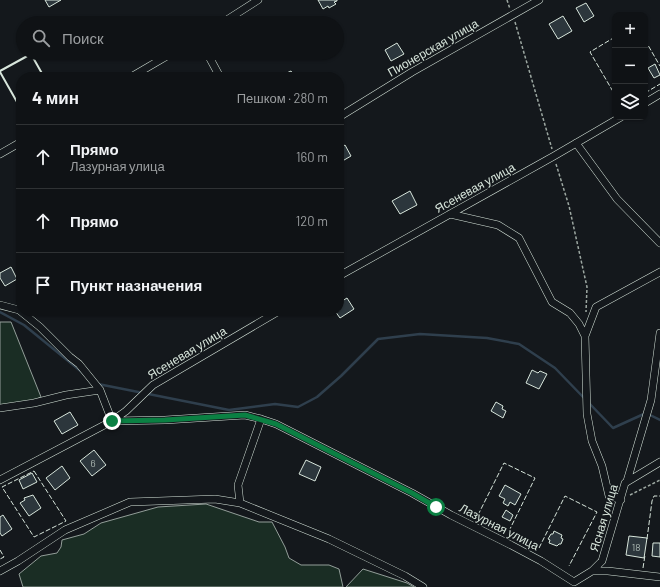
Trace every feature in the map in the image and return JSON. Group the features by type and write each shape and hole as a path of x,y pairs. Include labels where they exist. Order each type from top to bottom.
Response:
{"street":[{"path":"233,16 258,0"},
{"name":"Пионерская улица","path":"344,114 412,72 539,0"},
{"path":"140,72 160,60"},
{"path":"211,60 217,72"},
{"path":"648,101 660,94"},
{"name":"Ясеневая улица","path":"344,273 616,120"},
{"path":"576,143 617,199 660,242"},
{"path":"0,154 16,145"},
{"path":"450,214 498,225 519,238 552,302 570,313 579,324 585,336"},
{"path":"621,500 609,496 602,466 592,441 588,414 585,336 596,307 660,272"},
{"path":"0,306 16,308"},
{"path":"28,316 79,364 100,390 112,421"},
{"name":"Ясеневая улица","path":"0,480 112,421 126,411 153,386 271,316"},
{"path":"627,481 651,400 660,333"},
{"path":"0,408 100,390"},
{"name":"Лазурная улица","path":"112,421 165,420 245,415 261,419 276,424 541,561 574,585 592,571"},
{"path":"240,502 238,485 261,419"},
{"name":"Ясная улица","path":"592,571 602,561 625,483 660,462"},
{"path":"0,571 65,530 130,502 215,499 240,502 329,539 405,576 423,587"},
{"path":"592,571 608,571 660,577"}],"path":[{"path":"507,0 513,15 569,206 587,287 586,315"},
{"path":"621,500 660,480"}],"green space":[{"path":"0,322 11,322 41,397 31,402 0,405"},
{"path":"206,504 259,522 272,522 289,558 301,565 329,565 339,569 343,587 23,587 19,574 41,556 57,553 61,547 62,540 84,534 101,523 158,507"},
{"path":"363,569 407,583 414,587 346,587"}],"building":[{"path":"45,0 61,0 49,7"},
{"path":"318,0 337,1 334,2 336,4 329,8 328,6 323,9"},
{"path":"586,3 594,16 584,22 576,8"},
{"path":"563,16 572,31 558,39 549,24"},
{"path":"397,43 404,54 391,61 385,50"},
{"path":"655,64 660,75 654,78 648,68"},
{"path":"345,145 351,156 344,160"},
{"path":"410,191 417,205 400,214 392,201"},
{"path":"11,267 16,280 5,286 0,278 0,273"},
{"path":"347,298 354,309 344,315 344,300"},
{"path":"532,370 538,373 540,371 547,374 539,389 526,383"},
{"path":"496,402 503,406 502,409 506,411 503,418 491,411"},
{"path":"70,412 78,425 62,434 54,421"},
{"path":"94,450 106,465 92,476 80,461"},
{"path":"306,460 321,467 315,481 299,474"},
{"path":"62,466 70,478 55,490 46,478"},
{"path":"32,473 37,482 23,489 19,480"},
{"path":"505,485 521,494 515,505 510,502 508,506 503,503 505,499 499,496"},
{"path":"33,495 41,508 29,516 20,503 25,500 24,498"},
{"path":"506,510 513,515 510,521 502,517"},
{"path":"3,515 12,529 2,536 0,533 0,517"},
{"path":"554,531 562,535 561,538 563,539 561,544 557,546 549,543 550,540 548,539"},
{"path":"629,536 647,538 644,558 626,555"},
{"path":"653,543 660,543 660,557 652,556"}],"waterway":[{"path":"0,312 24,325 83,373"},
{"path":"98,384 229,410 275,404 298,407 317,397 341,376 378,339 420,334 487,338 519,344 555,368 585,399"},
{"path":"589,403 613,428 646,413 660,420"}],"fence":[{"path":"612,39 590,52 612,90"},
{"path":"648,45 660,66"},
{"path":"648,91 660,84"},
{"path":"478,515 504,463 535,478 508,533"},
{"path":"34,471 66,521 34,537 2,487 34,471"},
{"path":"539,548 565,496 597,512 569,566"},
{"path":"647,539 652,501 654,496 660,496"},
{"path":"0,550 4,557 0,559"},
{"path":"643,568 645,555"}],"wall":[{"path":"0,71 20,60"},
{"path":"34,60 41,72"},
{"path":"0,72 16,100"}],"route":[{"path":"112,421 165,420 245,415 261,419 276,424 412,493 436,507"}]}
